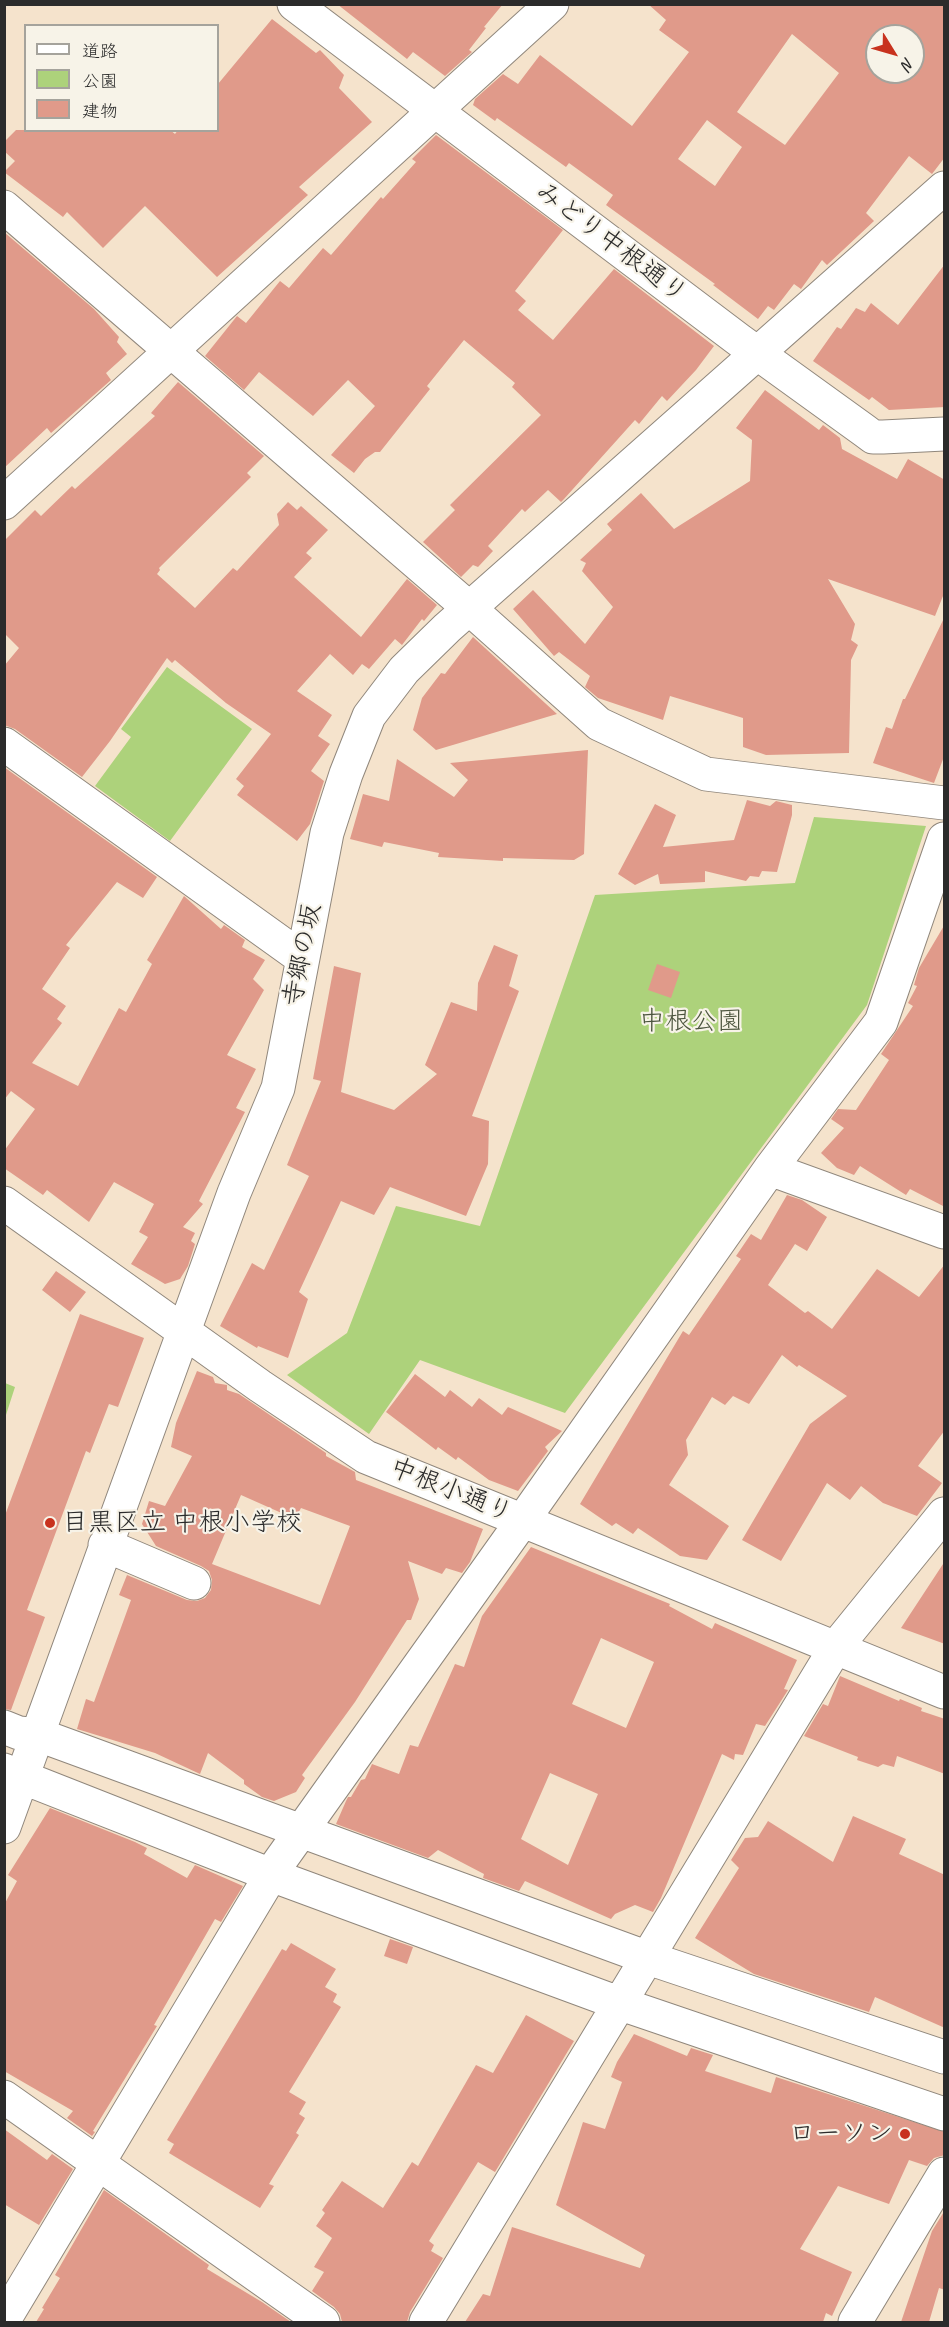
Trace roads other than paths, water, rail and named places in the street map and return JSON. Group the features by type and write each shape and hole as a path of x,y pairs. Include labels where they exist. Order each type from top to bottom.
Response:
{"street":[{"name":"みどり中根通り","path":"294,4 873,436 945,434"},
{"path":"4,503 552,4"},
{"name":"寺郷の坂","path":"4,1827 25,1760 185,1332 234,1193 278,1088 327,833 346,774 369,716 404,670 469,608 945,188"},
{"path":"4,207 469,608 599,724 706,774 945,803"},
{"path":"4,744 302,958"},
{"path":"4,2320 274,1870 770,1169 881,1022 945,839"},
{"path":"770,1169 945,1232"},
{"name":"中根小通り","path":"4,1203 260,1386 366,1457 945,1692"},
{"path":"426,2322 836,1647 945,1514"},
{"path":"105,1545 194,1583"},
{"path":"4,1727 19,1733 25,1760"},
{"path":"25,1760 299,1834 646,1962 945,2057"},
{"path":"25,1760 274,1870 623,1999 945,2114"},
{"path":"4,2097 323,2322"},
{"path":"855,2322 945,2174"}],"place":[{"name":"目黒区立 中根小学校","path":"50,1523"},
{"name":"ローソン","path":"905,2134"}],"park label":[{"name":"中根公園","path":"691,1022"}]}
